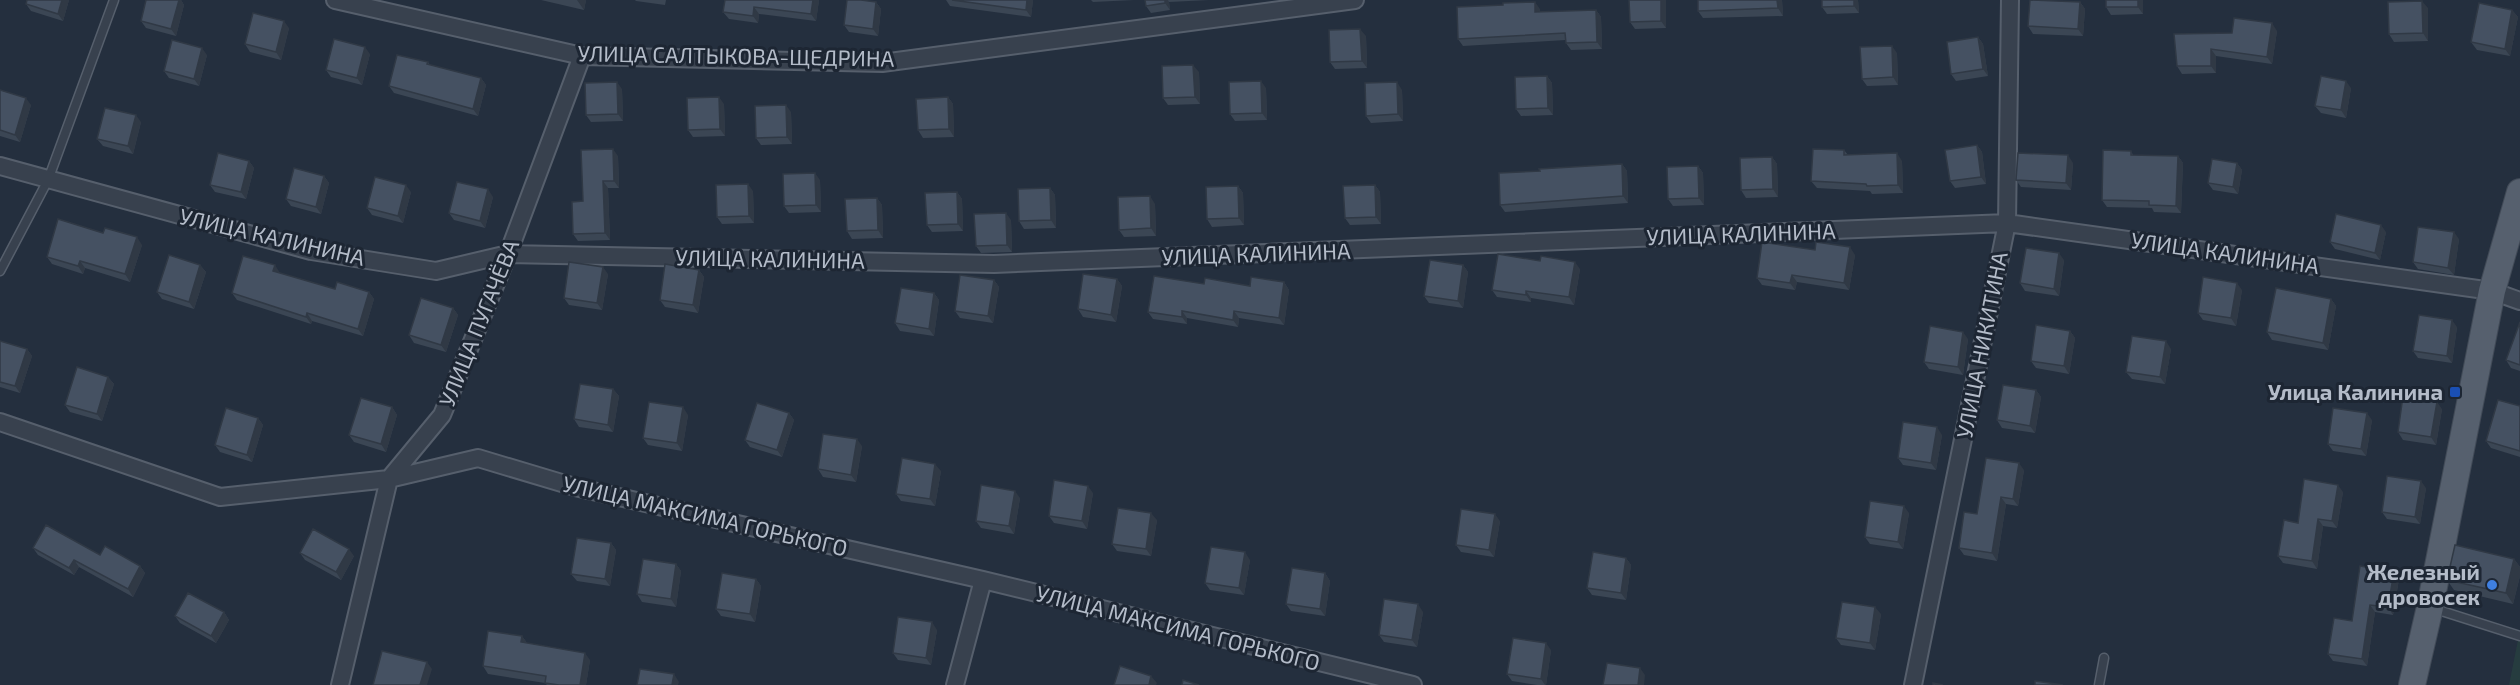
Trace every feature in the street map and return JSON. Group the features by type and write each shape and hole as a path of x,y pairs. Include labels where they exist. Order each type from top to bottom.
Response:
{"main road":[{"path":"2412,685 2430,607 2492,291 2520,192"}],"street":[{"name":"УЛИЦА САЛТЫКОВА-ЩЕДРИНА","path":"335,0 582,56 882,63 1355,0"},
{"name":"УЛИЦА НИКИТИНА","path":"1913,685 2007,223 2010,0"},
{"name":"УЛИЦА ПУГАЧЁВА","path":"340,685 389,479 442,415 508,254 582,56"},
{"name":"УЛИЦА КАЛИНИНА","path":"0,166 311,251 436,271 508,254 994,264 2007,223 2492,291 2520,301"},
{"name":"УЛИЦА МАКСИМА ГОРЬКОГО","path":"0,422 220,497 389,479 478,458 575,487 983,580 1413,685"},
{"path":"955,685 983,580"}],"lane":[{"path":"0,271 48,180 114,0"},
{"path":"2430,607 2520,636"},
{"path":"2099,685 2104,658"}],"green space":[{"path":"2520,630 2520,685 2509,685"}],"building":[{"path":"27,0 62,0 58,14 26,4"},
{"path":"146,0 179,0 171,29 141,21"},
{"path":"725,0 813,0 811,14 754,7 753,16 723,12"},
{"path":"847,0 876,2 873,29 844,25"},
{"path":"952,0 1027,0 1026,10"},
{"path":"1145,0 1165,0 1165,3 1146,6"},
{"path":"1629,0 1661,0 1661,21 1630,22"},
{"path":"1698,0 1777,0 1778,8 1698,11"},
{"path":"1822,0 1854,0 1854,6 1822,7"},
{"path":"2030,0 2080,2 2078,29 2028,26"},
{"path":"2106,0 2138,0 2138,7 2106,7"},
{"path":"2422,1 2423,33 2389,34 2388,2"},
{"path":"1535,2 1535,12 1596,10 1597,42 1566,43 1565,33 1458,39 1457,7"},
{"path":"2479,3 2512,10 2505,49 2471,42"},
{"path":"253,13 284,21 276,52 245,44"},
{"path":"2234,18 2272,23 2267,57 2211,49 2211,66 2177,66 2174,34 2232,33"},
{"path":"1360,29 1362,61 1330,62 1329,30"},
{"path":"1978,37 1983,69 1951,74 1947,42"},
{"path":"334,39 365,47 357,78 326,70"},
{"path":"172,40 202,48 194,79 164,71"},
{"path":"1892,46 1893,77 1862,79 1860,47"},
{"path":"397,55 481,78 473,109 389,86"},
{"path":"1193,65 1195,97 1163,98 1162,66"},
{"path":"1547,76 1548,108 1516,109 1515,77"},
{"path":"2321,76 2346,81 2341,110 2315,106"},
{"path":"1261,81 1262,113 1230,114 1229,82"},
{"path":"617,82 618,114 586,115 585,83"},
{"path":"1397,82 1398,114 1366,116 1365,83"},
{"path":"0,90 26,98 15,135 0,130"},
{"path":"719,97 720,129 688,130 687,98"},
{"path":"948,97 949,129 918,130 916,99"},
{"path":"786,105 787,137 756,138 755,106"},
{"path":"105,108 136,115 128,146 97,139"},
{"path":"1977,145 1981,177 1950,181 1945,150"},
{"path":"613,149 614,181 603,181 605,233 573,234 572,202 583,201 581,150"},
{"path":"1813,149 1844,150 1844,155 1897,153 1898,185 1867,186 1866,184 1811,181"},
{"path":"2103,150 2131,151 2131,155 2178,156 2176,206 2149,205 2149,201 2102,200"},
{"path":"218,153 249,161 241,192 210,185"},
{"path":"2018,153 2068,155 2066,183 2016,180"},
{"path":"1772,157 1773,189 1741,190 1740,158"},
{"path":"2212,159 2237,163 2233,187 2208,183"},
{"path":"1622,164 1623,196 1500,205 1499,173"},
{"path":"1698,166 1699,198 1668,199 1667,167"},
{"path":"294,168 324,176 316,207 286,199"},
{"path":"815,173 816,205 784,206 783,174"},
{"path":"375,177 406,185 398,216 367,208"},
{"path":"457,182 488,189 480,221 449,213"},
{"path":"748,184 749,216 717,217 716,185"},
{"path":"1375,185 1376,217 1345,218 1343,186"},
{"path":"1238,186 1239,218 1207,219 1206,187"},
{"path":"1050,188 1051,220 1019,221 1018,189"},
{"path":"957,192 958,224 927,225 925,193"},
{"path":"1150,196 1151,228 1119,230 1118,197"},
{"path":"877,198 878,230 847,231 845,199"},
{"path":"1006,213 1007,245 976,246 974,214"},
{"path":"2336,214 2381,225 2375,253 2330,242"},
{"path":"58,219 103,233 105,228 137,237 125,274 80,261 78,266 47,257"},
{"path":"2418,227 2454,232 2448,268 2413,262"},
{"path":"1762,242 1815,250 1816,242 1850,247 1844,283 1792,275 1790,283 1757,278"},
{"path":"2026,248 2059,253 2054,289 2020,283"},
{"path":"1498,254 1540,261 1541,256 1575,262 1569,297 1526,291 1526,295 1492,290"},
{"path":"169,255 200,265 189,302 157,292"},
{"path":"243,256 275,265 273,271 335,289 337,282 369,292 358,329 307,313 306,317 232,293"},
{"path":"1430,260 1463,265 1458,301 1424,296"},
{"path":"569,262 603,267 597,303 564,298"},
{"path":"665,264 699,270 693,305 660,300"},
{"path":"1083,274 1117,279 1111,315 1078,309"},
{"path":"960,275 994,280 988,316 955,311"},
{"path":"1154,276 1204,284 1205,278 1250,286 1251,277 1284,282 1279,318 1234,311 1233,320 1182,311 1182,317 1148,312"},
{"path":"2203,277 2237,283 2231,318 2198,313"},
{"path":"901,288 934,293 929,329 895,323"},
{"path":"2276,288 2331,299 2323,343 2267,332"},
{"path":"421,298 453,308 441,345 409,335"},
{"path":"2419,315 2452,320 2447,356 2413,351"},
{"path":"2520,322 2520,365 2506,360"},
{"path":"2036,325 2070,331 2064,366 2031,361"},
{"path":"1930,326 1963,332 1958,367 1924,362"},
{"path":"2132,336 2166,341 2160,377 2126,372"},
{"path":"0,341 27,349 15,386 0,382"},
{"path":"77,367 108,377 97,414 65,405"},
{"path":"580,384 613,389 608,425 574,419"},
{"path":"2003,385 2036,390 2030,426 1997,420"},
{"path":"2403,396 2437,402 2431,437 2398,432"},
{"path":"361,398 392,407 381,444 349,435"},
{"path":"2498,400 2520,406 2520,451 2486,441"},
{"path":"649,402 683,407 677,443 643,438"},
{"path":"757,403 789,413 777,450 745,440"},
{"path":"226,408 258,418 247,455 215,445"},
{"path":"2333,408 2367,413 2361,449 2328,444"},
{"path":"1903,422 1937,427 1931,463 1898,458"},
{"path":"823,434 857,439 851,475 818,469"},
{"path":"902,458 935,464 930,499 896,494"},
{"path":"1986,458 2019,463 2013,499 2001,497 1992,553 1959,548 1964,512 1977,514"},
{"path":"2387,476 2421,481 2415,517 2382,512"},
{"path":"2304,479 2338,485 2332,521 2318,519 2312,561 2278,556 2284,520 2298,523"},
{"path":"1054,480 1088,486 1082,521 1049,516"},
{"path":"981,485 1015,491 1009,526 976,521"},
{"path":"1870,501 1904,506 1898,542 1865,537"},
{"path":"1118,508 1151,513 1146,549 1112,544"},
{"path":"1461,509 1495,514 1489,550 1456,545"},
{"path":"46,525 100,555 105,546 140,566 128,589 74,560 69,568 33,548"},
{"path":"313,529 349,549 336,572 300,553"},
{"path":"577,538 611,543 605,579 571,574"},
{"path":"2455,545 2514,559 2506,593 2447,580"},
{"path":"1211,547 1245,552 1239,588 1205,583"},
{"path":"1593,552 1626,558 1621,593 1587,588"},
{"path":"643,559 676,564 671,599 637,594"},
{"path":"2360,566 2394,572 2388,607 2370,605 2362,659 2328,654 2334,618 2352,621"},
{"path":"1292,568 1325,573 1320,609 1286,604"},
{"path":"722,573 756,579 750,614 716,609"},
{"path":"188,593 224,612 211,636 175,616"},
{"path":"1384,599 1418,604 1412,640 1379,635"},
{"path":"1842,602 1875,607 1870,643 1836,638"},
{"path":"898,617 932,622 926,658 893,653"},
{"path":"488,631 522,636 521,642 585,653 580,685 545,683 546,676 483,666"},
{"path":"1513,638 1546,643 1541,679 1507,674"},
{"path":"382,651 427,662 420,685 373,685"},
{"path":"1607,663 1640,668 1638,685 1603,685"},
{"path":"1120,666 1151,676 1149,685 1114,685"},
{"path":"640,669 674,674 672,685 637,685"},
{"path":"1183,680 1199,685 1182,685"},
{"path":"2035,681 2063,685 2035,685"}],"place":[{"name":"Улица Калинина","path":"2455,392"},
{"name":"Железный дровосек","path":"2492,585"}]}
